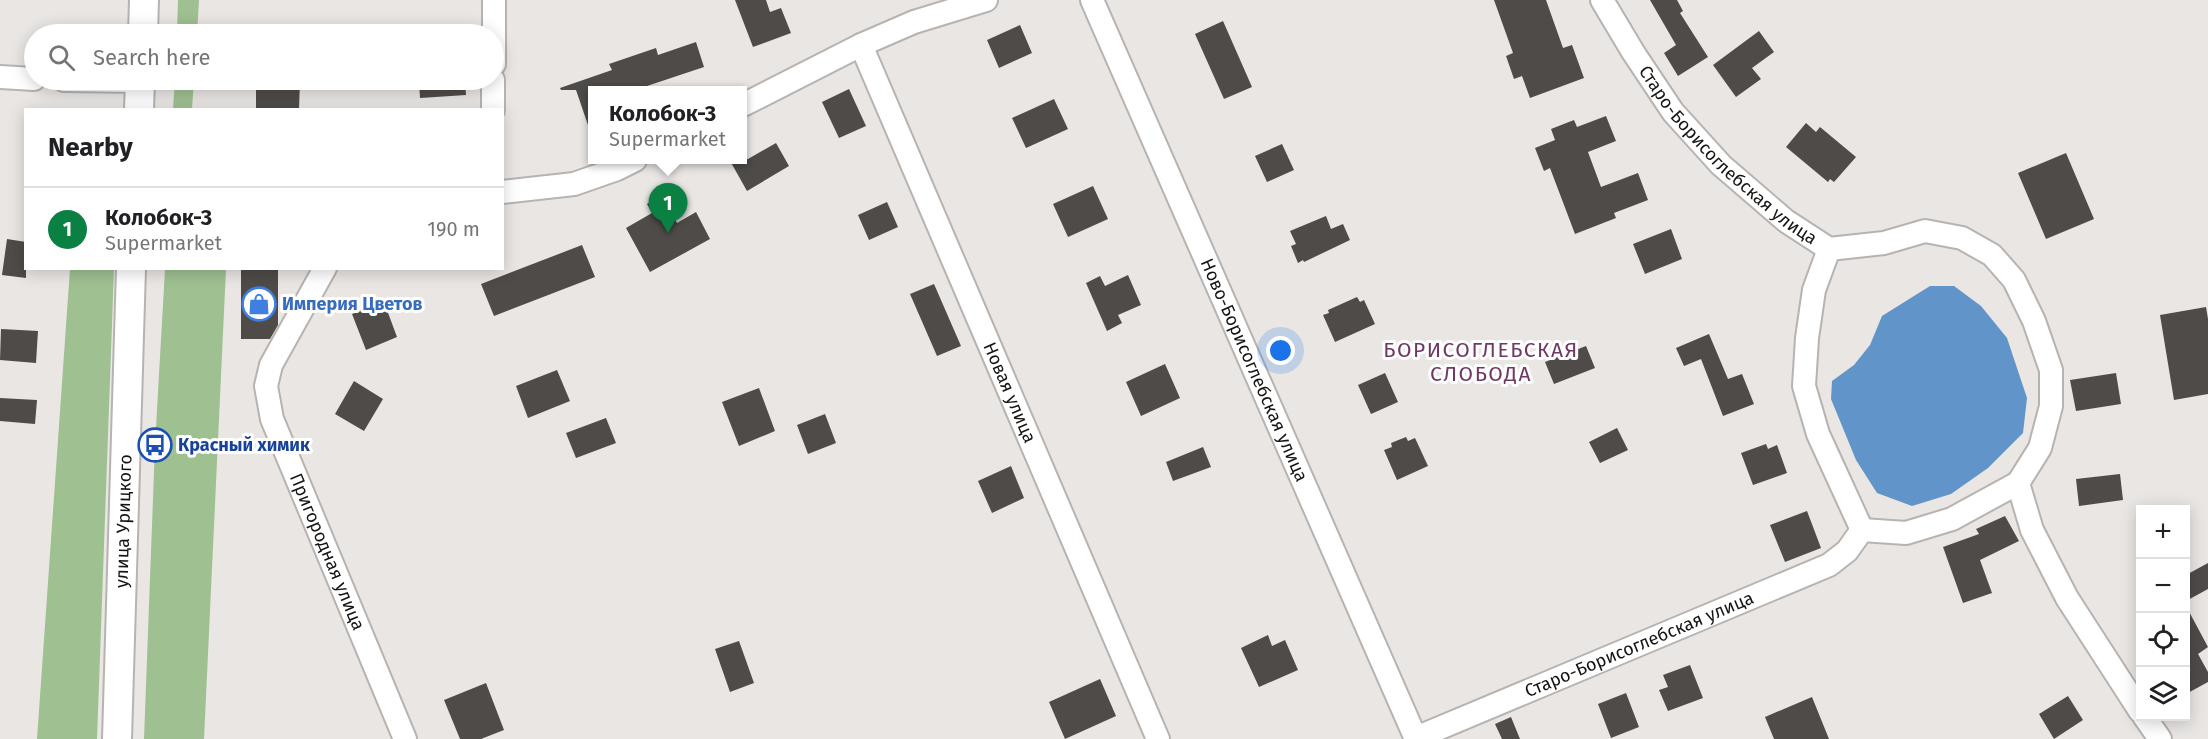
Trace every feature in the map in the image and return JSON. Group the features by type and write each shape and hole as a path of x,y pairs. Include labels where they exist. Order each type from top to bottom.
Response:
{"main road":[{"path":"143,24 144,0"},
{"path":"139,108 140,90"},
{"name":"улица Урицкого","path":"117,739 131,270"}],"street":[{"path":"494,0 494,24"},
{"path":"747,103 861,45 914,22 986,0"},
{"name":"Ново-Борисоглебская улица","path":"1092,0 1416,739"},
{"name":"Старо-Борисоглебская улица","path":"1416,739 1829,565 1847,551 1862,530 1906,533 1952,519 2018,483 2040,448 2051,406 2051,370 2034,321 2014,280 1992,255 1962,238 1925,231 1884,243 1829,249 1786,221 1714,158 1673,112 1602,0"},
{"name":"Новая улица","path":"861,45 1158,739"},
{"path":"0,77 24,78"},
{"path":"493,108 494,90"},
{"path":"504,192 574,184 625,164"},
{"path":"1829,249 1814,290 1807,338 1804,386 1818,434 1862,530"},
{"name":"Пригородная улица","path":"324,270 271,365 266,386 272,419 405,739"},
{"path":"2018,483 2032,530 2067,598 2136,705"},
{"path":"2147,721 2160,739"}],"green space":[{"path":"178,0 199,0 198,24 177,24"},
{"path":"174,90 193,90 192,108 173,108"},
{"path":"70,270 114,270 97,739 37,739"},
{"path":"165,270 226,270 204,739 144,739 155,445"}],"water":[{"path":"1930,286 1954,286 1981,306 2007,338 2027,398 2023,433 1988,468 1951,494 1912,506 1877,493 1856,460 1831,399 1832,381 1854,365 1870,345 1882,316"}],"building":[{"path":"735,0 766,0 770,12 781,8 791,33 753,47"},
{"path":"1494,0 1546,0 1563,48 1572,45 1584,78 1530,98 1522,76 1514,79 1506,56 1513,53"},
{"path":"1650,0 1677,0 1683,11 1680,13 1708,57 1678,76 1664,53 1676,45"},
{"path":"1223,21 1252,87 1224,99 1195,34"},
{"path":"1020,25 1032,53 999,68 987,40"},
{"path":"1759,31 1774,52 1752,68 1761,79 1736,97 1713,65"},
{"path":"696,42 704,67 647,86 588,86 588,125 576,90 561,90 560,88 612,70 609,64 656,48 658,55"},
{"path":"849,89 866,126 839,138 822,102"},
{"path":"256,90 300,90 299,108 256,108"},
{"path":"420,90 466,90 466,95 420,98"},
{"path":"1054,99 1068,129 1026,148 1012,118"},
{"path":"1606,116 1616,141 1588,152 1601,187 1638,173 1648,200 1614,213 1616,218 1575,234 1550,168 1544,171 1535,148 1555,140 1551,129 1574,120 1577,127"},
{"path":"1806,123 1816,132 1820,127 1856,157 1834,182 1830,179 1828,182 1786,147"},
{"path":"776,143 789,166 747,191 732,164 747,164 748,159"},
{"path":"1282,144 1294,170 1267,182 1255,156"},
{"path":"2066,153 2094,219 2046,239 2018,173"},
{"path":"1093,186 1108,219 1068,237 1053,204"},
{"path":"662,196 677,223 696,212 710,239 650,272 626,228 652,213 647,204"},
{"path":"887,202 898,227 869,240 858,215"},
{"path":"1326,216 1331,229 1343,224 1350,240 1298,263 1291,246 1296,244 1290,231"},
{"path":"1671,229 1682,259 1645,274 1633,244"},
{"path":"7,239 24,242 26,278 2,275"},
{"path":"582,245 595,277 494,316 481,284"},
{"name":"Империя Цветов","path":"241,270 278,270 278,325 270,339 241,339"},
{"path":"1128,275 1141,305 1118,315 1122,323 1107,331 1086,283 1100,276 1105,286"},
{"path":"934,284 961,346 937,356 910,294"},
{"path":"1357,297 1360,302 1364,300 1375,324 1335,342 1323,315 1329,313 1328,310"},
{"path":"384,302 397,337 366,350 352,314"},
{"path":"2206,307 2208,394 2174,400 2160,315"},
{"path":"1,329 38,331 36,363 0,360"},
{"path":"1709,334 1728,379 1742,374 1754,404 1723,416 1701,359 1684,366 1676,348"},
{"path":"1586,346 1595,368 1554,384 1545,362"},
{"path":"1165,364 1180,398 1141,416 1126,382"},
{"path":"557,370 570,401 528,418 516,386"},
{"path":"1385,373 1398,402 1371,414 1358,385"},
{"path":"2116,373 2121,404 2076,411 2070,380"},
{"path":"354,381 383,399 364,431 335,414"},
{"path":"759,388 775,431 739,446 722,402"},
{"path":"0,398 37,400 35,424 0,421"},
{"path":"825,414 836,443 808,454 797,425"},
{"path":"606,418 616,443 576,458 566,433"},
{"path":"1617,428 1628,450 1600,463 1589,442"},
{"path":"1406,437 1408,441 1415,438 1428,466 1397,480 1384,450 1392,447 1391,443"},
{"path":"1766,444 1768,449 1777,445 1787,473 1753,485 1741,453"},
{"path":"1203,447 1211,467 1173,481 1166,462"},
{"path":"1011,466 1024,498 992,513 978,481"},
{"path":"2120,474 2123,500 2079,506 2076,479"},
{"path":"1807,511 1821,548 1785,562 1770,525"},
{"path":"2005,516 2019,541 1980,560 1992,593 1963,603 1943,547 1979,534 1976,529"},
{"path":"2208,563 2208,589 2190,599 2190,573"},
{"path":"2190,613 2208,647 2198,654 2208,672 2208,682 2190,692"},
{"path":"1268,635 1272,646 1285,640 1298,670 1259,687 1241,648"},
{"path":"739,641 754,683 730,692 715,649"},
{"path":"1690,665 1703,698 1668,711 1659,690 1668,687 1663,675"},
{"path":"1100,679 1116,716 1065,739 1049,702"},
{"path":"486,683 504,730 481,739 460,739 444,700"},
{"path":"1626,693 1639,727 1611,738 1598,704"},
{"path":"2068,696 2083,720 2054,739 2039,714"},
{"path":"1812,697 1829,739 1774,739 1765,717"},
{"path":"1511,717 1520,739 1502,739 1495,724"}],"place":[{"name":"Колобок-3","path":"668,233"},
{"name":"Империя Цветов","path":"259,304"},
{"name":"Красный химик","path":"155,445"}],"district":[{"name":"БОРИСОГЛЕБСКАЯ СЛОБОДА","path":"1481,362"}]}
